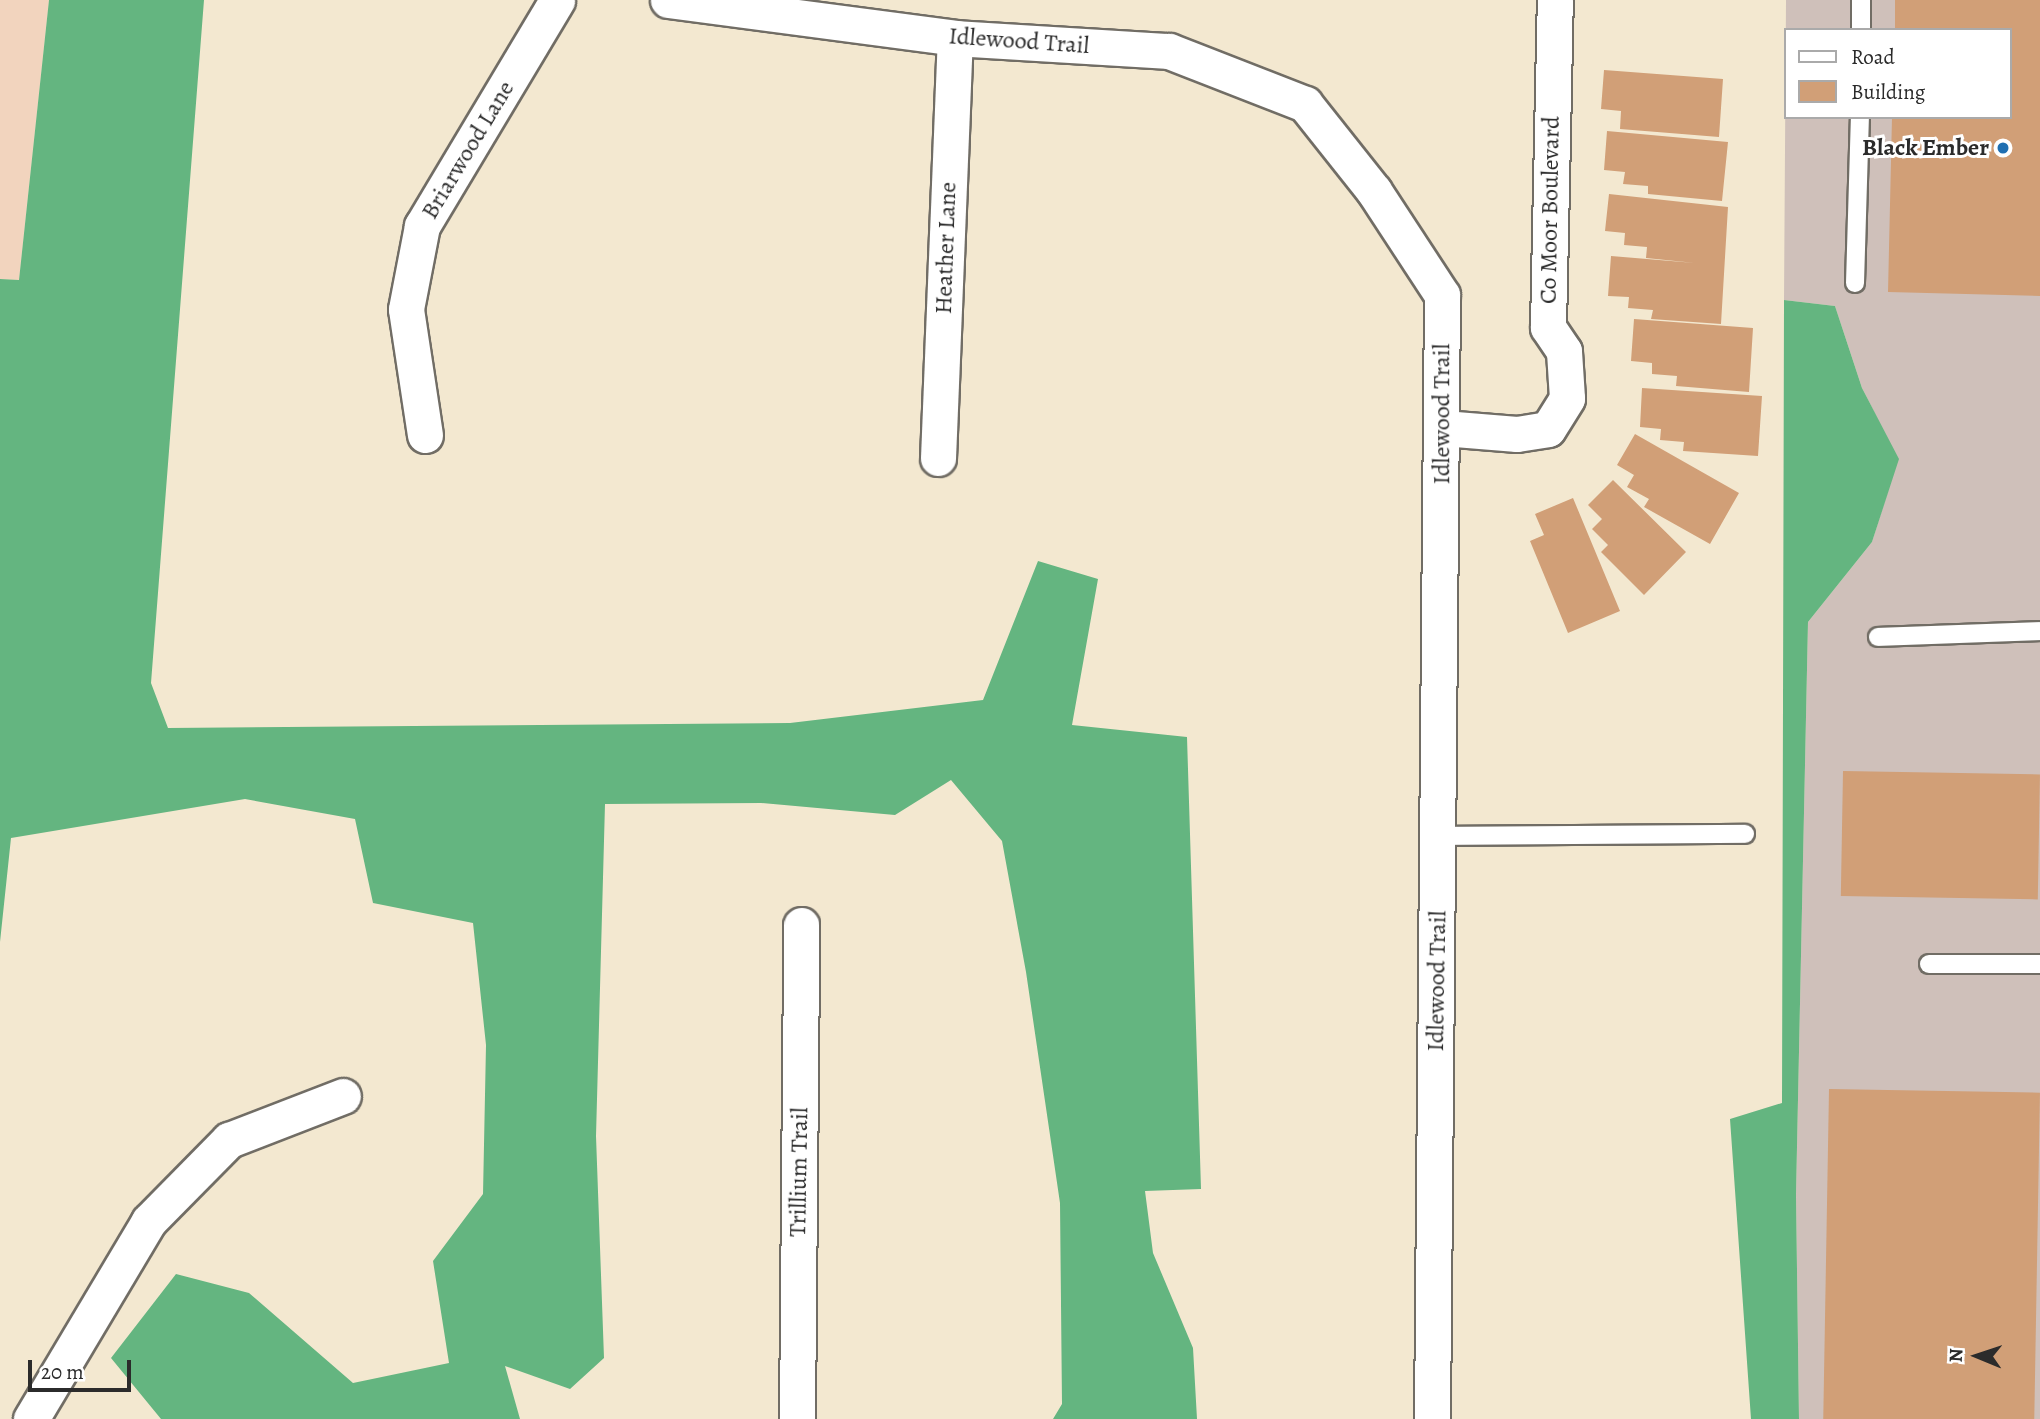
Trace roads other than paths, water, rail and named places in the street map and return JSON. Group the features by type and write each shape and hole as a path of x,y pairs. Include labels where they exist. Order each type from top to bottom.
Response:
{"street":[{"name":"Briarwood Lane","path":"425,435 406,309 422,226 557,0"},
{"name":"Idlewood Trail","path":"668,0 955,38 1169,51 1305,104 1374,191 1442,295 1443,428 1432,1419"},
{"name":"Co Moor Boulevard","path":"1443,428 1517,434 1548,429 1567,398 1564,351 1548,327 1555,0"},
{"name":"Heather Lane","path":"938,458 955,38"},
{"name":"Trillium Trail","path":"797,1419 801,925"},
{"path":"30,1419 149,1221 229,1140 343,1096"}],"lane":[{"path":"1861,0 1861,28"},
{"path":"1855,283 1860,119"},
{"path":"1878,637 2040,631"},
{"path":"1438,836 1745,834"},
{"path":"1929,964 2040,964"}],"place":[{"name":"Black Ember","path":"2003,148"}]}
